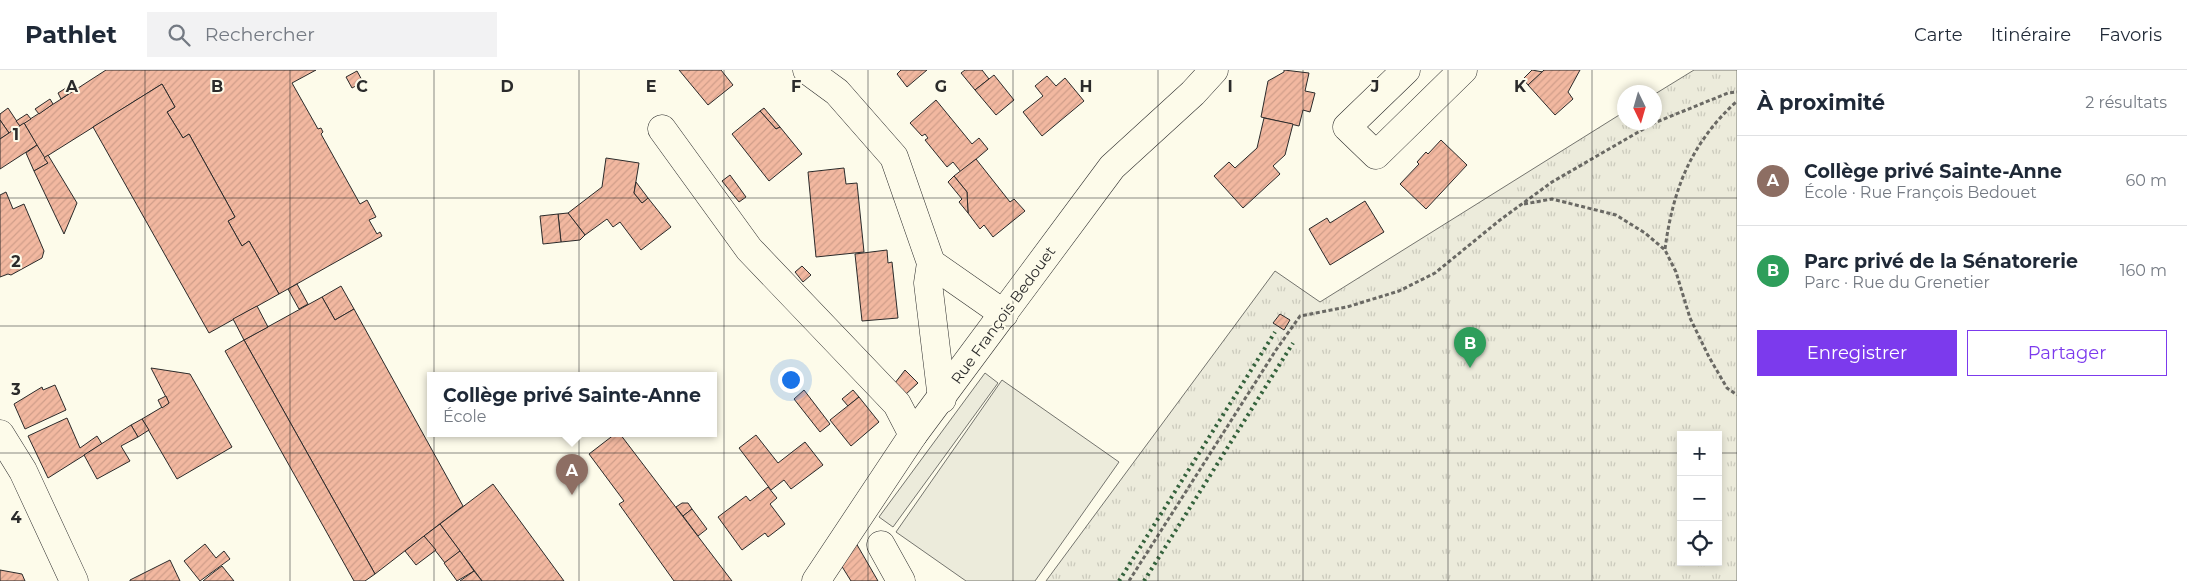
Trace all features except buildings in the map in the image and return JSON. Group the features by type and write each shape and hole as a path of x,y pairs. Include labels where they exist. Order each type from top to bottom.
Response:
{"street":[{"path":"807,70 838,92 894,157 931,263 928,283 942,399"},
{"name":"Rue François Bedouet","path":"816,581 913,435 942,399 1112,167 1193,93 1214,70"},
{"path":"1389,75 1347,127 1376,156 1463,70"},
{"path":"662,129 749,249 897,404 913,435"},
{"path":"931,263 1004,314"},
{"path":"0,434 23,471 74,581"},
{"path":"881,545 901,581"}],"path":[{"path":"1129,581 1276,350 1300,316 1347,307 1399,291 1435,273 1552,182 1654,123 1728,93 1737,92"},
{"path":"1665,250 1673,203 1692,154 1724,113 1737,102"},
{"path":"1522,204 1552,199 1616,215 1645,233 1665,250 1676,272 1690,318 1709,357 1727,388 1737,395"}],"green space":[{"path":"1694,70 1737,70 1737,581 1046,581 1275,271 1320,302 1617,116 1617,130 1662,130 1662,90"},
{"path":"985,373 998,383 893,527 879,517"},
{"path":"1002,380 1119,462 1035,581 966,581 896,532"}],"hedge":[{"path":"1119,581 1275,332"},
{"path":"1144,581 1293,343"}],"place":[{"name":"Parc privé de la Sénatorerie","path":"1470,368"},
{"name":"Collège privé Sainte-Anne","path":"572,495"}]}
